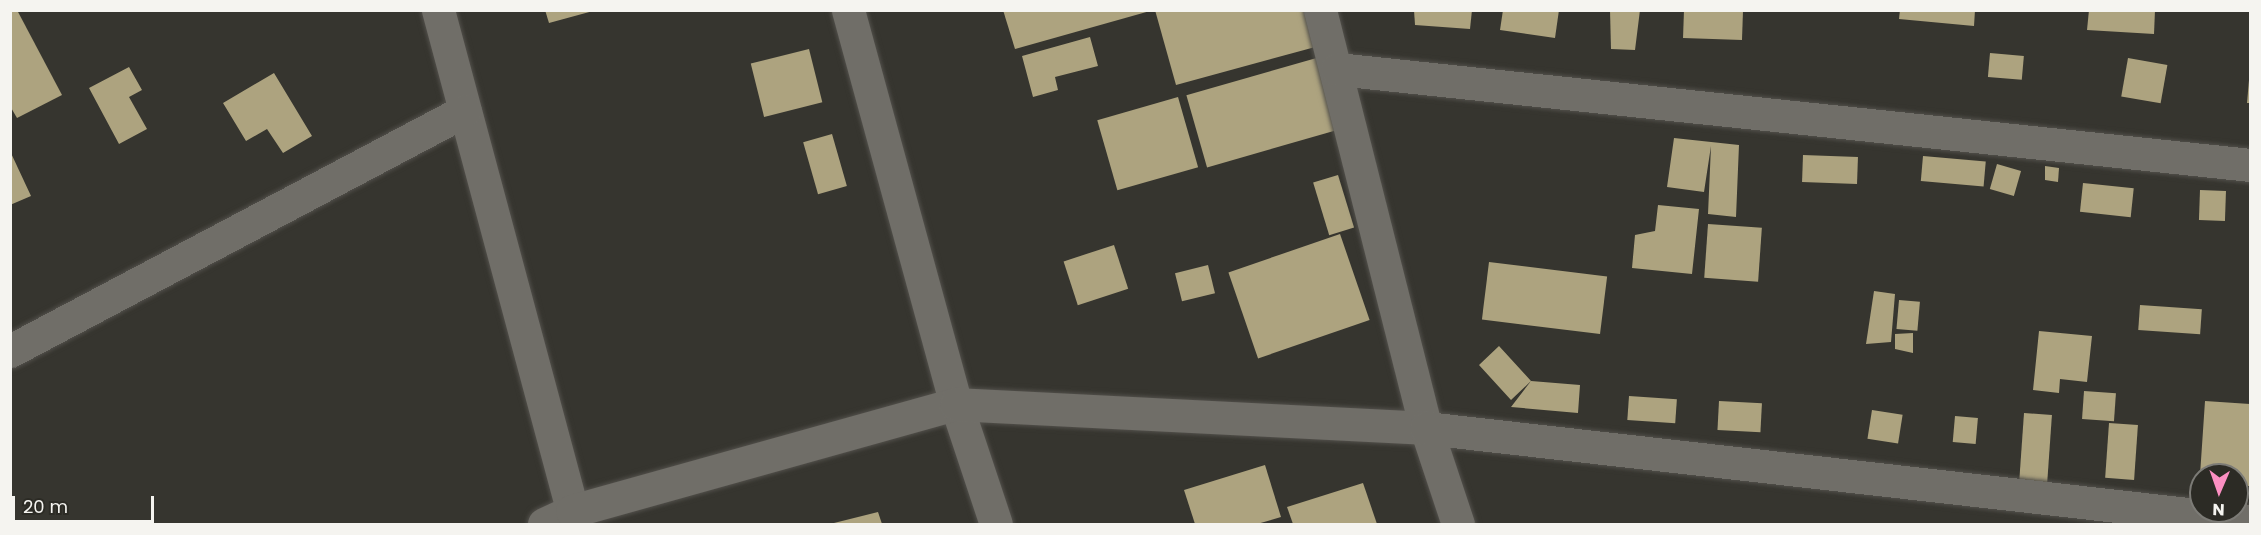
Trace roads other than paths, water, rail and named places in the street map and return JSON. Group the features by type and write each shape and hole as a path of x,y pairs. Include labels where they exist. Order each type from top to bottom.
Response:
{"street":[{"path":"438,10 465,111 564,520 956,404 1426,428 2250,521"},
{"path":"848,10 956,404 996,525"},
{"path":"1320,10 1337,69 1426,428 1458,525"},
{"path":"1337,69 2250,165"},
{"path":"10,351 465,111"}]}
